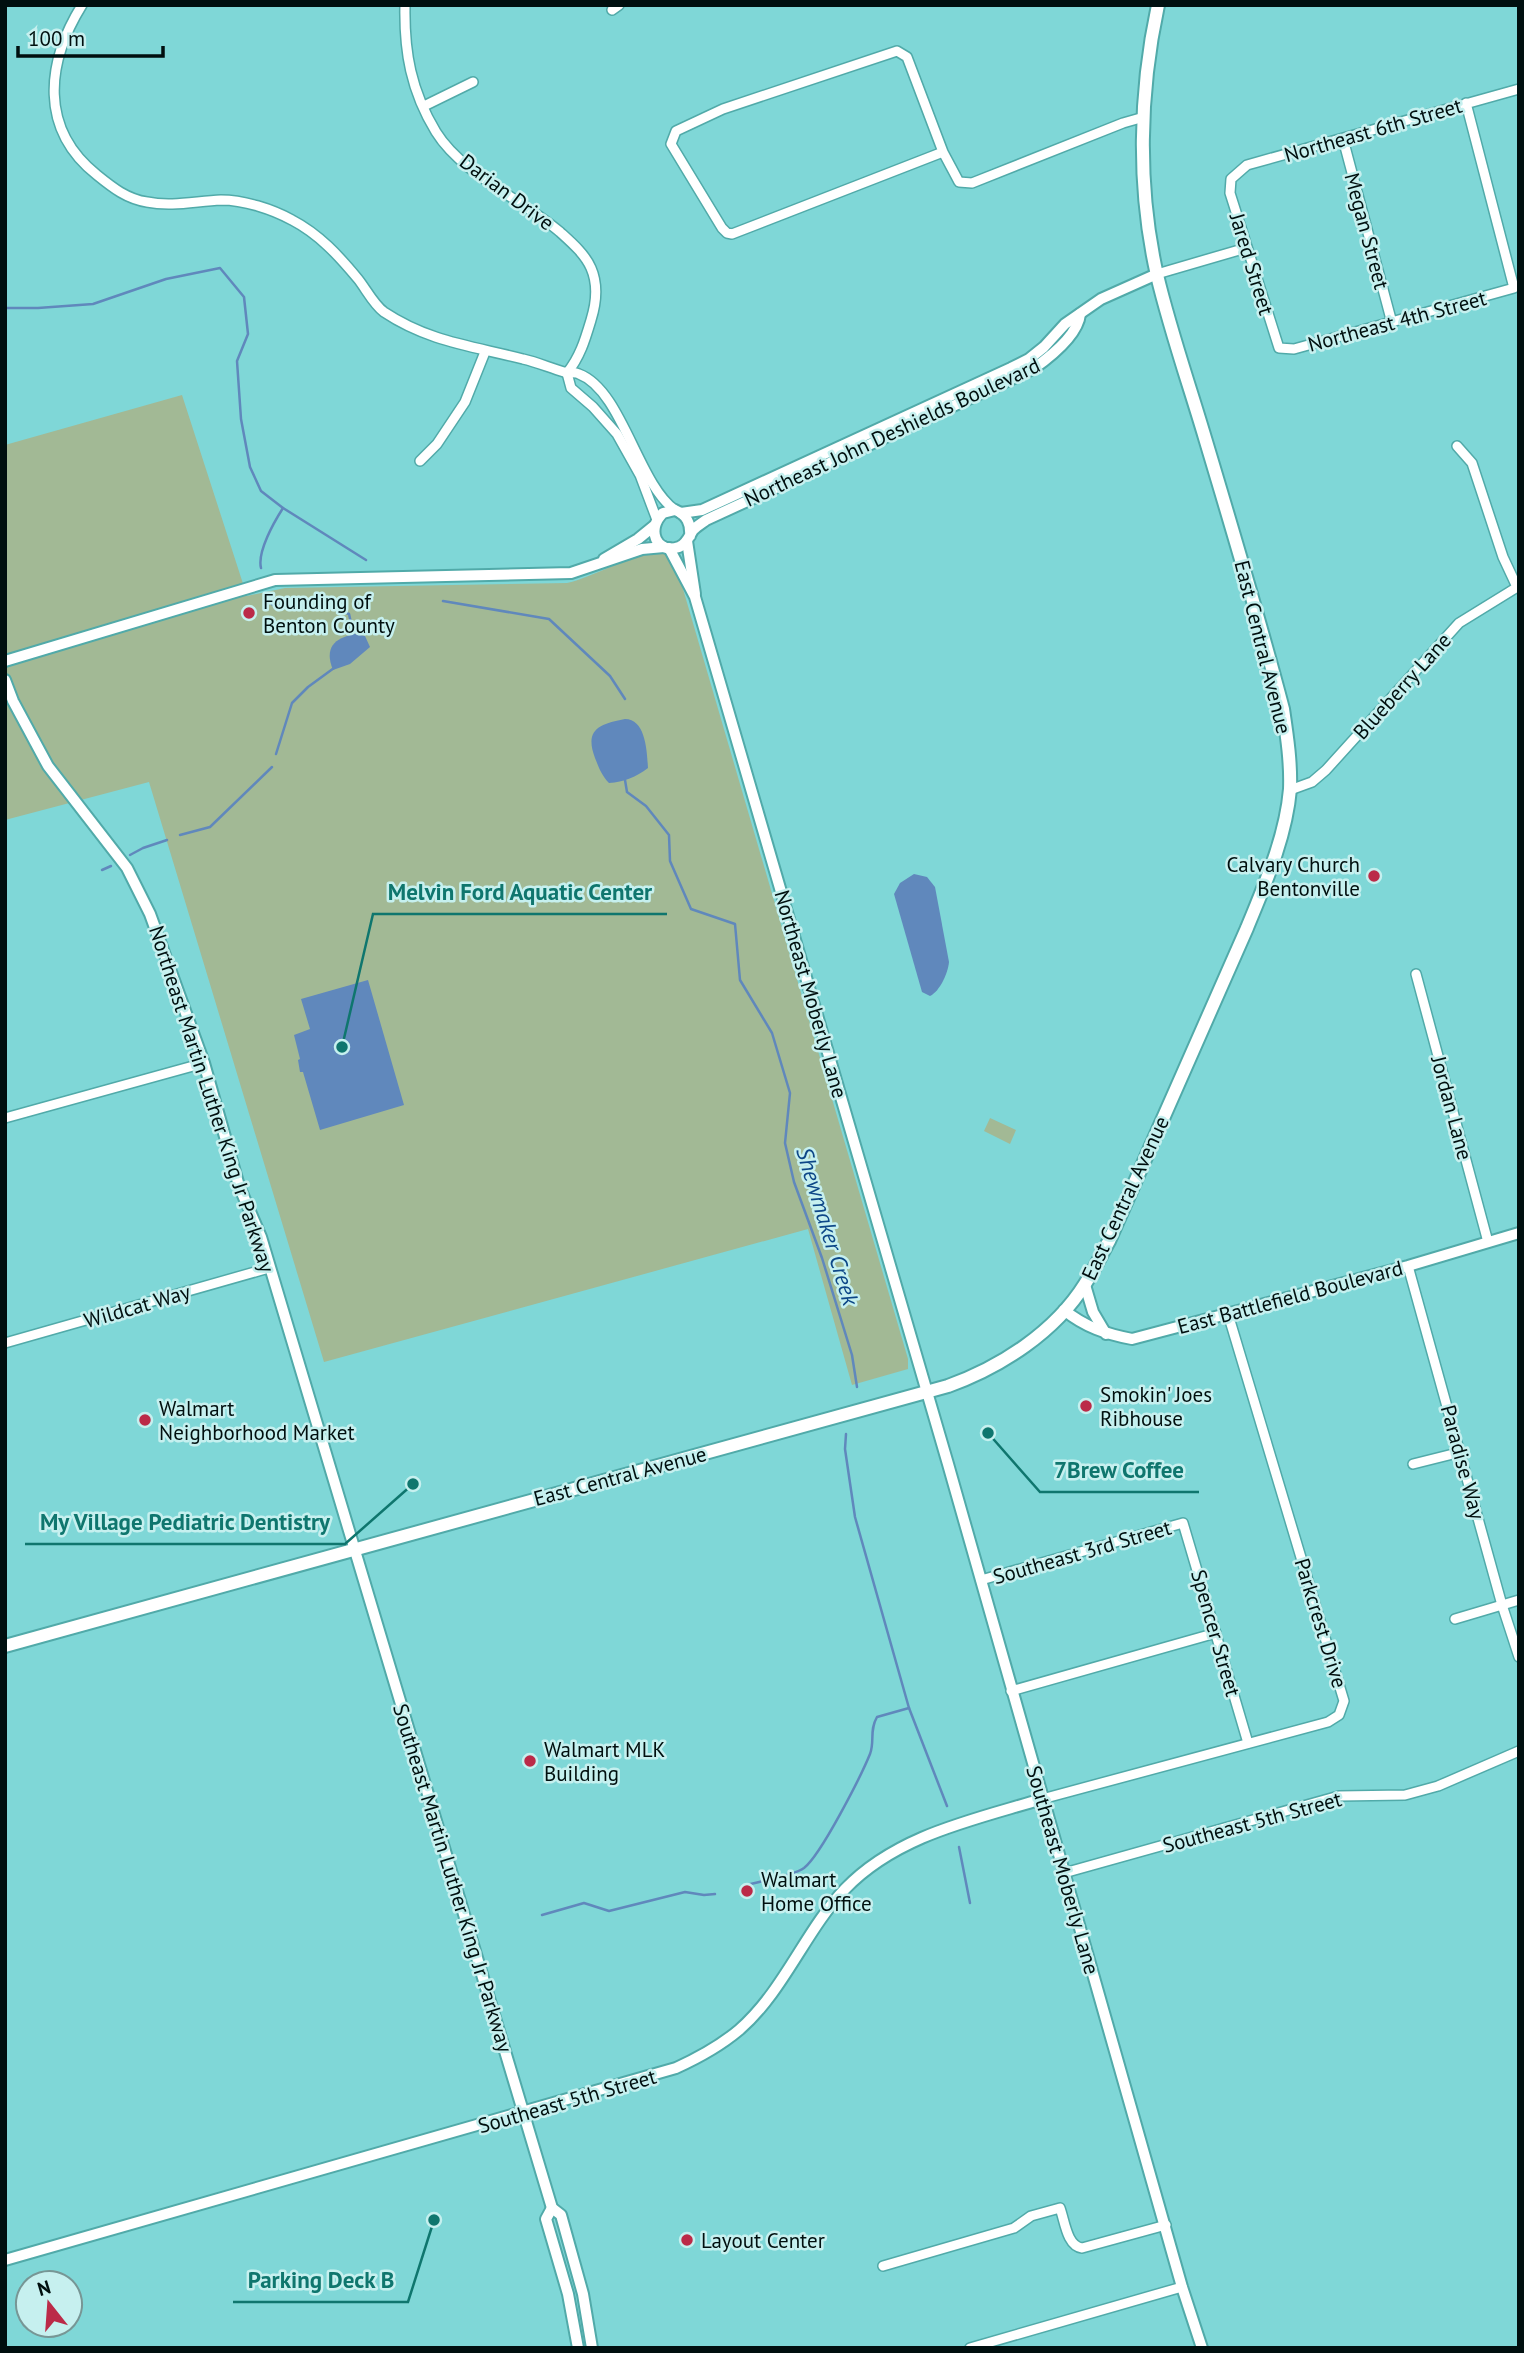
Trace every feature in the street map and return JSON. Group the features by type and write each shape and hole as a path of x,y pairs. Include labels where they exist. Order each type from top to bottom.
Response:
{"main road":[{"name":"East Central Avenue","path":"5,1646 959,1382 998,1363 1029,1342 1064,1310 1085,1285 1109,1241 1268,876 1285,820 1290,790 1290,758 1283,709 1157,274 1147,217 1143,117 1158,5"}],"street":[{"path":"5,661 275,580 571,573 653,546 679,547 688,538 688,521 661,495 611,403 580,374 567,373 523,359 485,352 428,336 382,310 318,235 291,219 264,208 225,200 172,204 129,198 84,164 71,150 62,132 54,97 56,62 67,30 82,5"},
{"name":"Darian Drive","path":"405,5 404,35 410,77 437,134 464,162 549,222 574,244 591,267 595,284 594,308 583,347 567,373"},
{"path":"943,152 732,234 722,228 671,144 676,131 723,109 897,51 907,57 943,152 959,182 972,183 1143,117"},
{"path":"424,106 474,82"},
{"name":"Northeast 6th Street","path":"1231,179 1247,165 1519,89"},
{"name":"Northeast 4th Street","path":"1279,348 1294,349 1514,288 1466,103"},
{"name":"Megan Street","path":"1343,139 1392,323"},
{"name":"Jared Street","path":"1231,179 1230,193 1279,348"},
{"path":"1157,274 1246,248"},
{"name":"Northeast John Deshields Boulevard","path":"678,512 702,510 1011,368 1029,359 1065,324 1101,299 1157,274"},
{"name":"Northeast John Deshields Boulevard","path":"688,538 694,528 706,520 1034,369 1047,359 1079,324 1080,314"},
{"path":"420,461 436,444 465,402 485,352"},
{"path":"567,373 571,388 617,434 640,475 655,523 656,539 666,547"},
{"path":"1457,446 1472,463 1503,557 1518,586"},
{"path":"599,562 638,539 663,513 678,512"},
{"name":"Northeast Moberly Lane","path":"688,538 695,597 927,1392"},
{"name":"Northeast Moberly Lane","path":"666,547 695,597"},
{"name":"Blueberry Lane","path":"1290,790 1312,782 1326,770 1460,623 1518,586"},
{"name":"Northeast Martin Luther King Jr Parkway","path":"5,680 29,734 48,766 127,868 150,914 204,1063 239,1186 261,1237 353,1549"},
{"name":"Jordan Lane","path":"1416,974 1488,1242"},
{"path":"5,1118 204,1063"},
{"name":"East Battlefield Boulevard","path":"1064,1310 1081,1323 1106,1334 1132,1339 1408,1266 1519,1233"},
{"name":"Paradise Way","path":"1408,1266 1502,1605 1519,1657"},
{"name":"Wildcat Way","path":"5,1343 269,1268"},
{"path":"1085,1285 1093,1312 1106,1334"},
{"name":"Parkcrest Drive","path":"1042,1799 1328,1722 1339,1715 1344,1701 1228,1314"},
{"name":"Southeast Moberly Lane","path":"927,1392 1182,2287 1202,2348"},
{"path":"1413,1464 1461,1452"},
{"name":"Spencer Street","path":"1184,1523 1248,1743"},
{"name":"Southeast 3rd Street","path":"981,1580 1184,1523"},
{"name":"Southeast Martin Luther King Jr Parkway","path":"353,1549 552,2208 561,2215 583,2294 592,2348"},
{"path":"1455,1619 1519,1601"},
{"path":"1012,1691 1216,1633"},
{"name":"Southeast 5th Street","path":"1064,1873 1339,1796 1405,1795 1438,1786 1519,1751"},
{"name":"Southeast 5th Street","path":"5,2260 659,2075 711,2050 741,2028 756,2013 825,1913 869,1868 917,1838 1042,1799"},
{"name":"Southeast Martin Luther King Jr Parkway","path":"552,2208 546,2220 568,2294 578,2348"},
{"path":"883,2266 1014,2228 1031,2216 1060,2208 1071,2243 1082,2248 1166,2225"},
{"path":"970,2348 1182,2287"}],"green space":[{"path":"182,395 247,596 285,588 567,583 628,560 659,552 669,556 676,565 908,1359 908,1369 852,1385 808,1229 324,1362 149,782 5,820 5,445"},
{"path":"990,1118 1016,1130 1010,1144 984,1131"}],"water":[{"path":"355,634 365,636 370,647 350,664 333,670 330,650 333,645 341,638"},
{"path":"632,720 641,730 646,745 648,768 620,782 609,783 595,758 592,748 593,734 608,723"},
{"path":"914,874 927,877 935,887 949,962 943,981 930,996 922,992 894,894 900,883"},
{"path":"368,980 404,1105 320,1130 303,1072 300,1072 294,1035 310,1029 301,999"}],"waterway":[{"name":"Shewmaker Creek","path":"5,308 93,304 166,279 220,268 244,297 248,334 237,361 241,419 250,467 261,491 283,508 366,560"},
{"path":"261,568 261,554 283,508"},
{"path":"268,600 273,605 326,606 349,614 354,636"},
{"name":"Shewmaker Creek","path":"443,601 549,619 610,676 625,699"},
{"path":"276,754 292,703 334,668"},
{"path":"180,835 210,827 272,767"},
{"name":"Shewmaker Creek","path":"625,780 627,792 646,806 669,835 670,861 691,909 735,924 740,980 772,1033 790,1093 785,1143 794,1182 822,1258 852,1355 857,1387"},
{"path":"130,855 167,840"},
{"path":"102,870 111,866"},
{"name":"Shewmaker Creek","path":"846,1434 845,1449 855,1517 909,1708 947,1806"},
{"path":"747,1885 804,1868 820,1848 865,1765 877,1717 909,1708"},
{"name":"Shewmaker Creek","path":"959,1847 970,1903"},
{"path":"542,1915 584,1903 609,1911 685,1892 715,1894"}],"place":[{"name":"Founding of Benton County","path":"249,613"},
{"name":"Calvary Church Bentonville","path":"1374,876"},
{"name":"Melvin Ford Aquatic Center","path":"342,1047"},
{"name":"Smokin' Joes Ribhouse","path":"1086,1406"},
{"name":"Walmart Neighborhood Market","path":"145,1420"},
{"name":"7Brew Coffee","path":"988,1433"},
{"name":"My Village Pediatric Dentistry","path":"413,1484"},
{"name":"Walmart MLK Building","path":"530,1761"},
{"name":"Walmart Home Office","path":"747,1891"},
{"name":"Parking Deck B","path":"434,2220"},
{"name":"Layout Center","path":"687,2240"}]}
